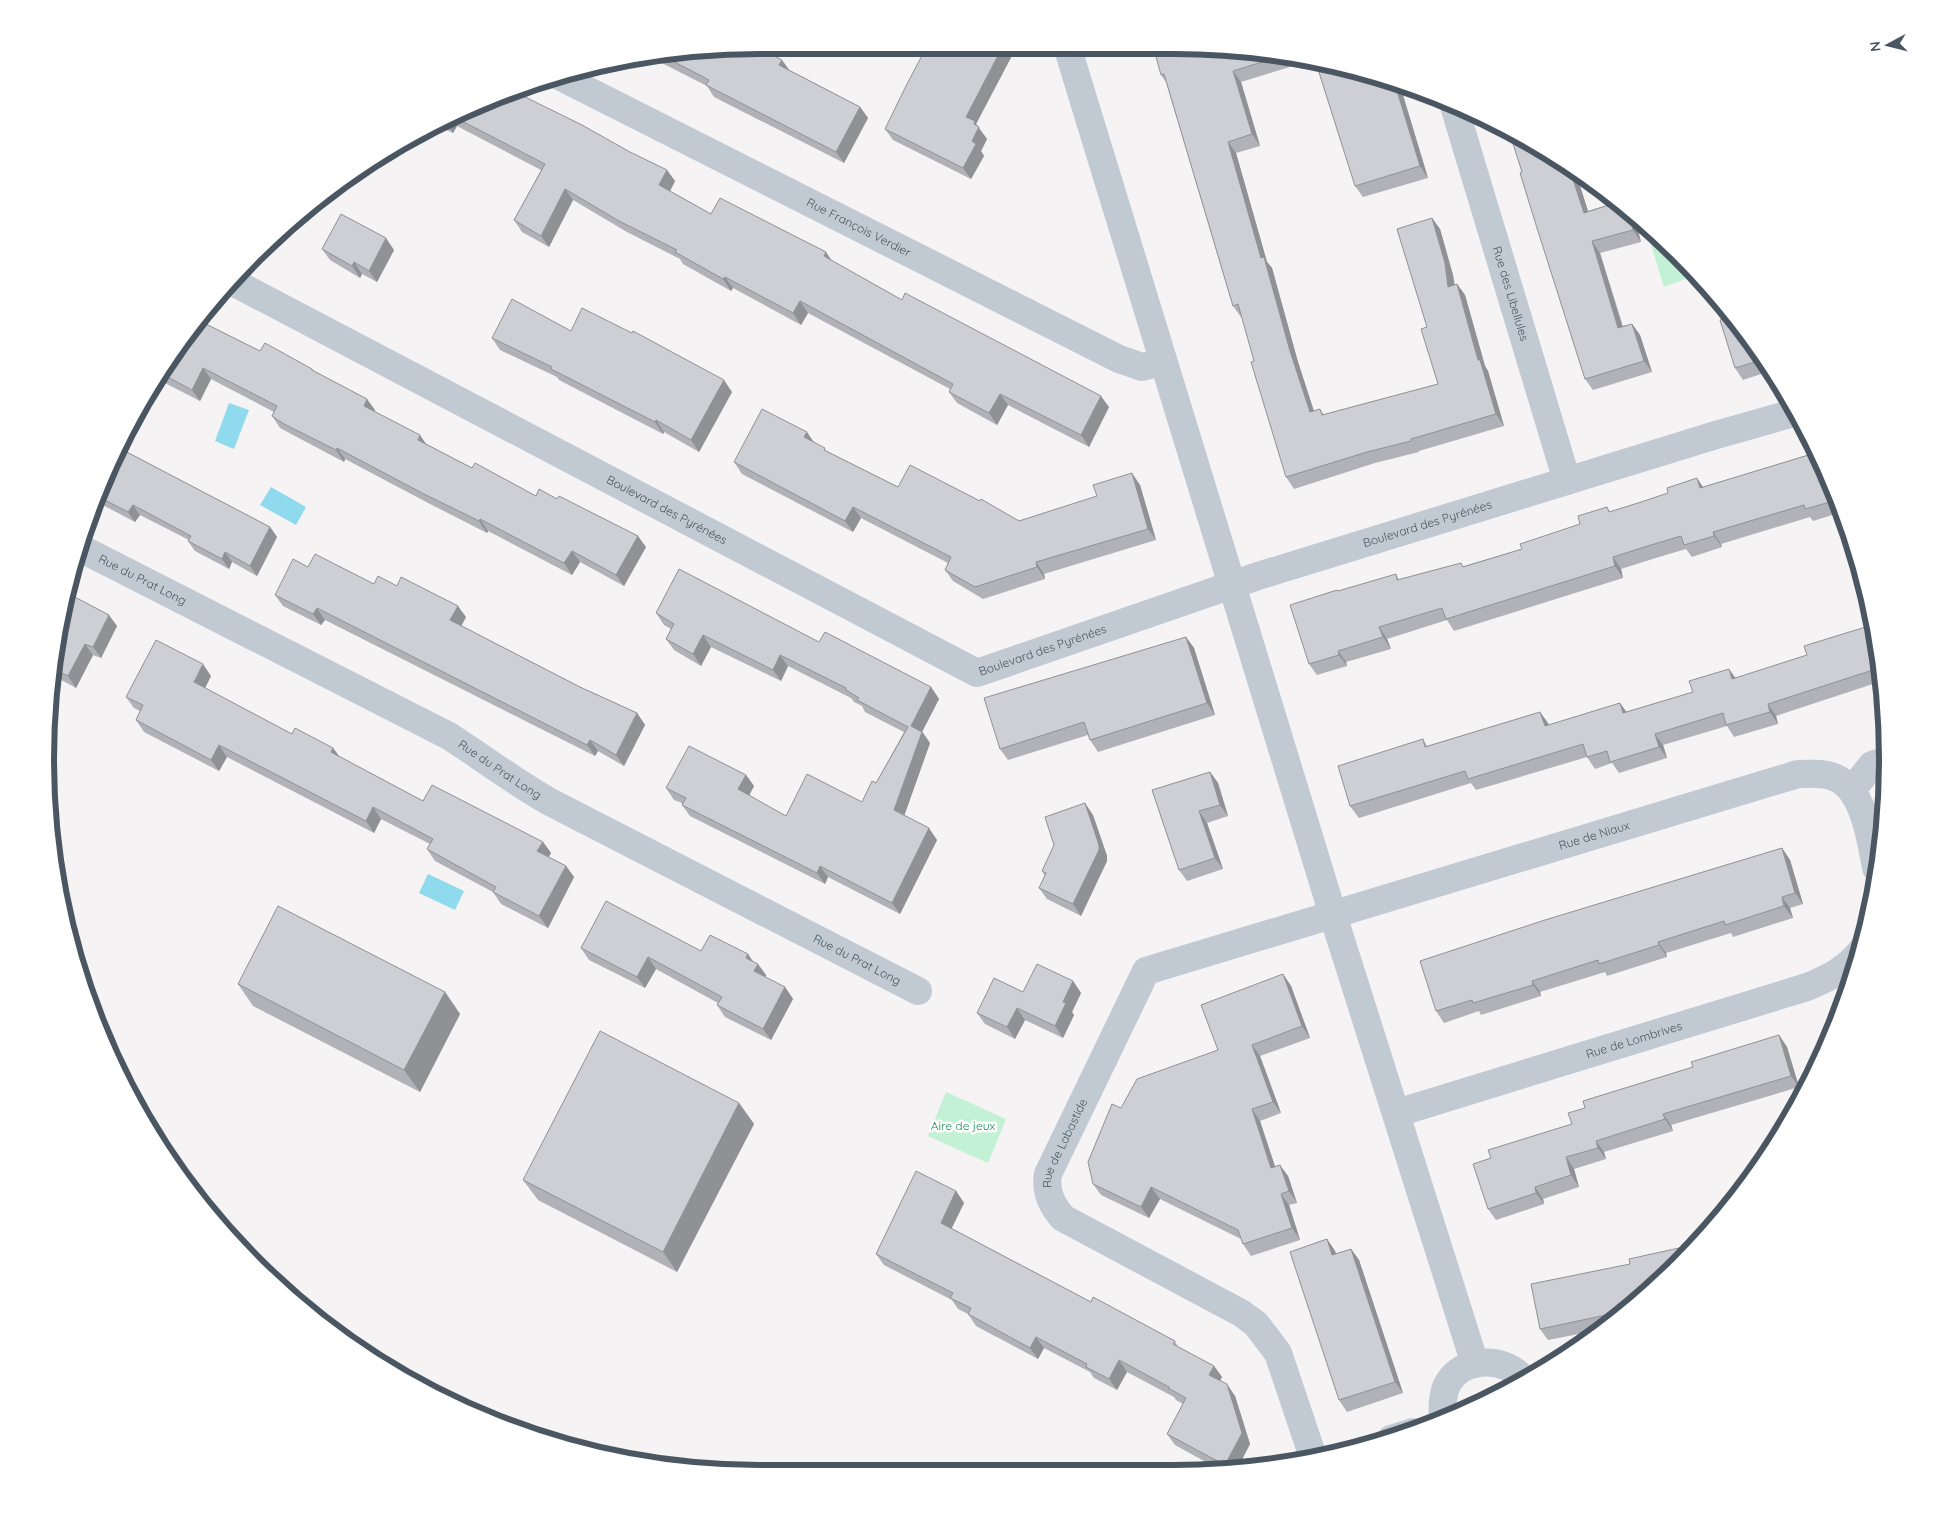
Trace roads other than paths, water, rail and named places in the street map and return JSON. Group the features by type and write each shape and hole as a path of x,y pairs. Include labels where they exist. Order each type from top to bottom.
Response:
{"street":[{"path":"1068,54 1333,915 1474,1364"},
{"name":"Rue François Verdier","path":"568,81 1119,359 1142,367 1163,362"},
{"name":"Rue des Libellules","path":"1456,113 1567,480"},
{"name":"Boulevard des Pyrénées","path":"238,284 977,673 1232,584 1567,480 1789,414"},
{"name":"Rue du Prat Long","path":"86,551 449,736 550,802 918,991"},
{"path":"1873,853 1866,820 1852,790 1872,766 1879,763"},
{"name":"Rue de Niaux","path":"1333,915 1798,774 1820,773 1837,778 1852,790"},
{"name":"Rue de Labastide","path":"1311,1452 1278,1353 1256,1324 1241,1313 1063,1218 1057,1212 1051,1200 1047,1182 1048,1174 1146,971 1333,915"},
{"name":"Rue de Lombrives","path":"1396,1113 1807,987 1835,975 1848,964"},
{"path":"1443,1412 1442,1403 1447,1386 1459,1372 1474,1364 1492,1362 1509,1367 1518,1375"}],"water":[{"path":"229,403 249,410 234,449 215,441"},
{"path":"271,487 306,507 296,525 260,505"},
{"path":"428,874 464,891 455,910 419,893"}],"park label":[{"name":"Aire de jeux","path":"963,1126"}]}
